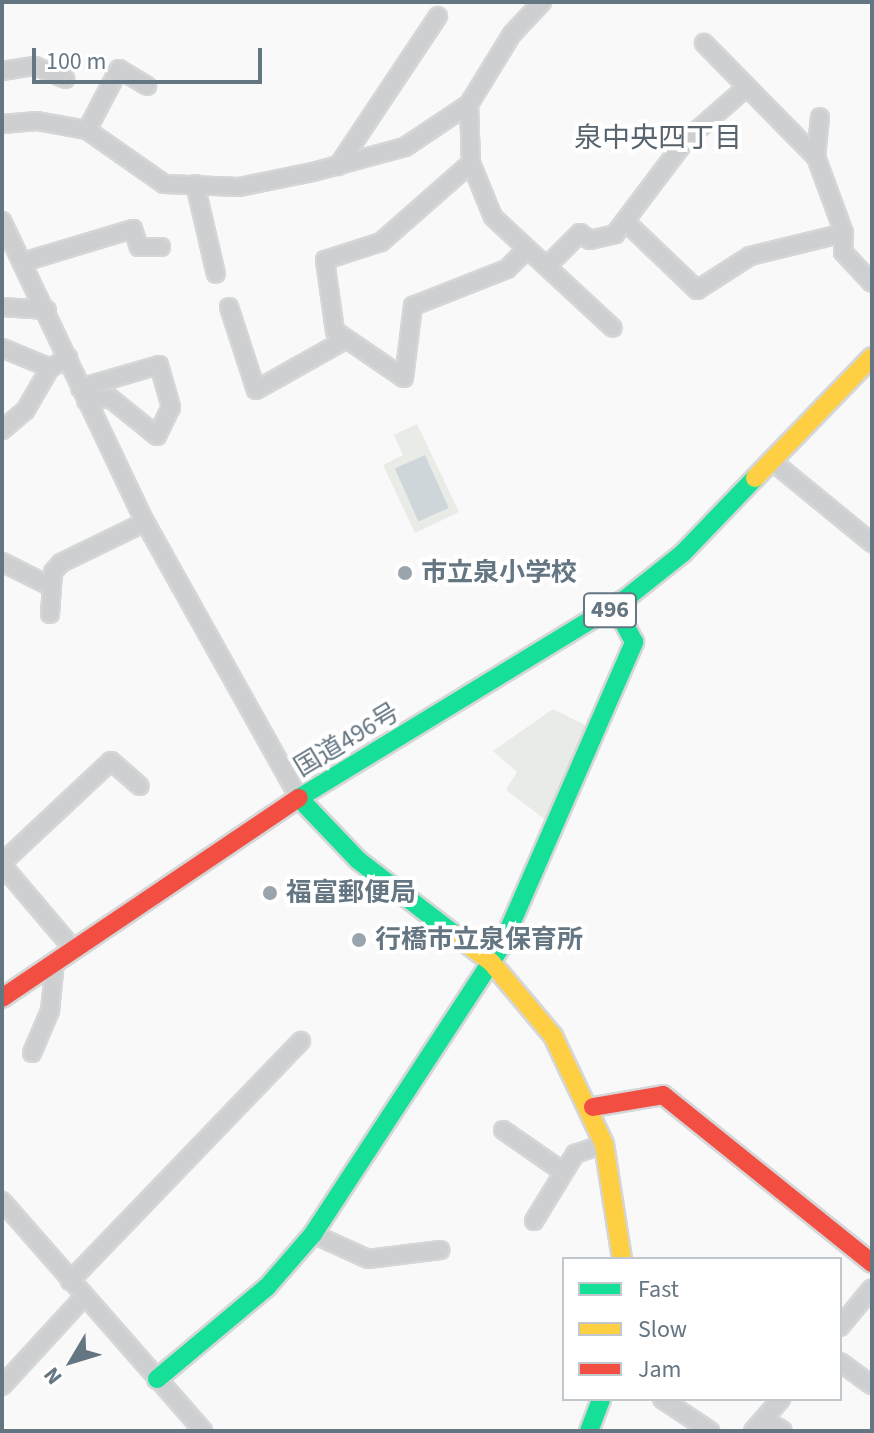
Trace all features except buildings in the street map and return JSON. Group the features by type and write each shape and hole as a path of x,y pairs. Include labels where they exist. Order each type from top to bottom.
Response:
{"main road":[{"name":"国道496号","path":"622,1257 604,1144 593,1107 553,1036 491,962 358,860 299,798 615,606 683,553 872,357"},
{"path":"157,1379 267,1287 313,1234 491,962 634,642 615,606"},
{"path":"2,998 299,798"},
{"path":"593,1107 663,1095 872,1263"},
{"path":"589,1431 600,1401"}],"street":[{"path":"2,124 37,121 87,130 114,144 148,178 195,184 239,187 338,166 405,147 469,104 512,34 542,2"},
{"path":"338,166 438,16"},
{"path":"704,43 816,157 844,233 848,263 872,283"},
{"path":"2,71 35,66 65,79"},
{"path":"87,130 119,69 147,86"},
{"path":"549,264 580,233 590,240 615,234 627,223 646,185 685,141 747,87"},
{"path":"469,104 471,163 493,217 523,253 549,264 613,328"},
{"path":"816,157 820,117"},
{"path":"471,163 381,242 325,260 335,331 343,341 404,378 413,306 507,269 523,253"},
{"path":"195,184 216,274"},
{"path":"2,221 47,310 83,394 145,522 299,798"},
{"path":"627,223 697,290 750,256 844,233"},
{"path":"23,262 133,229 139,247 161,247"},
{"path":"2,307 47,310"},
{"path":"229,307 256,390 343,341"},
{"path":"2,348 50,368"},
{"path":"2,430 25,411 50,368 68,358"},
{"path":"159,365 171,407 157,436 110,398 83,394 159,365"},
{"path":"773,462 872,543"},
{"path":"50,614 52,587 61,563 145,522"},
{"path":"2,562 52,587"},
{"path":"74,950 2,864 111,761 140,786"},
{"path":"32,1053 50,1011 55,962"},
{"path":"70,1281 301,1041"},
{"path":"503,1130 562,1171"},
{"path":"534,1221 575,1154 604,1144"},
{"path":"2,1201 82,1299 203,1431"},
{"path":"313,1234 368,1259 440,1250"},
{"path":"842,1325 872,1288"},
{"path":"2,1386 82,1299"},
{"path":"842,1363 872,1385"},
{"path":"665,1401 710,1431"},
{"path":"779,1401 758,1425 783,1431"}],"shaded area":[{"path":"417,424 459,512 415,533 383,465 403,455 394,435"},
{"path":"425,455 449,508 418,521 395,468"},
{"path":"553,709 587,726 546,820 506,790 517,772 493,751"}],"traffic: fast":[{"path":"454,934 358,860 299,798 624,600 683,553 755,478"},
{"path":"157,1379 267,1287 313,1234 501,947 634,642 615,606"},
{"path":"589,1431 600,1401"}],"traffic: slow":[{"path":"755,478 872,357"},
{"path":"454,934 491,962 553,1036 604,1144 622,1257"}],"traffic: jam":[{"path":"2,998 299,798"},
{"path":"593,1107 663,1095 872,1263"}],"place":[{"name":"市立泉小学校","path":"405,573"},
{"name":"福富郵便局","path":"270,893"},
{"name":"行橋市立泉保育所","path":"359,940"}],"district":[{"name":"泉中央四丁目","path":"658,138"}]}
